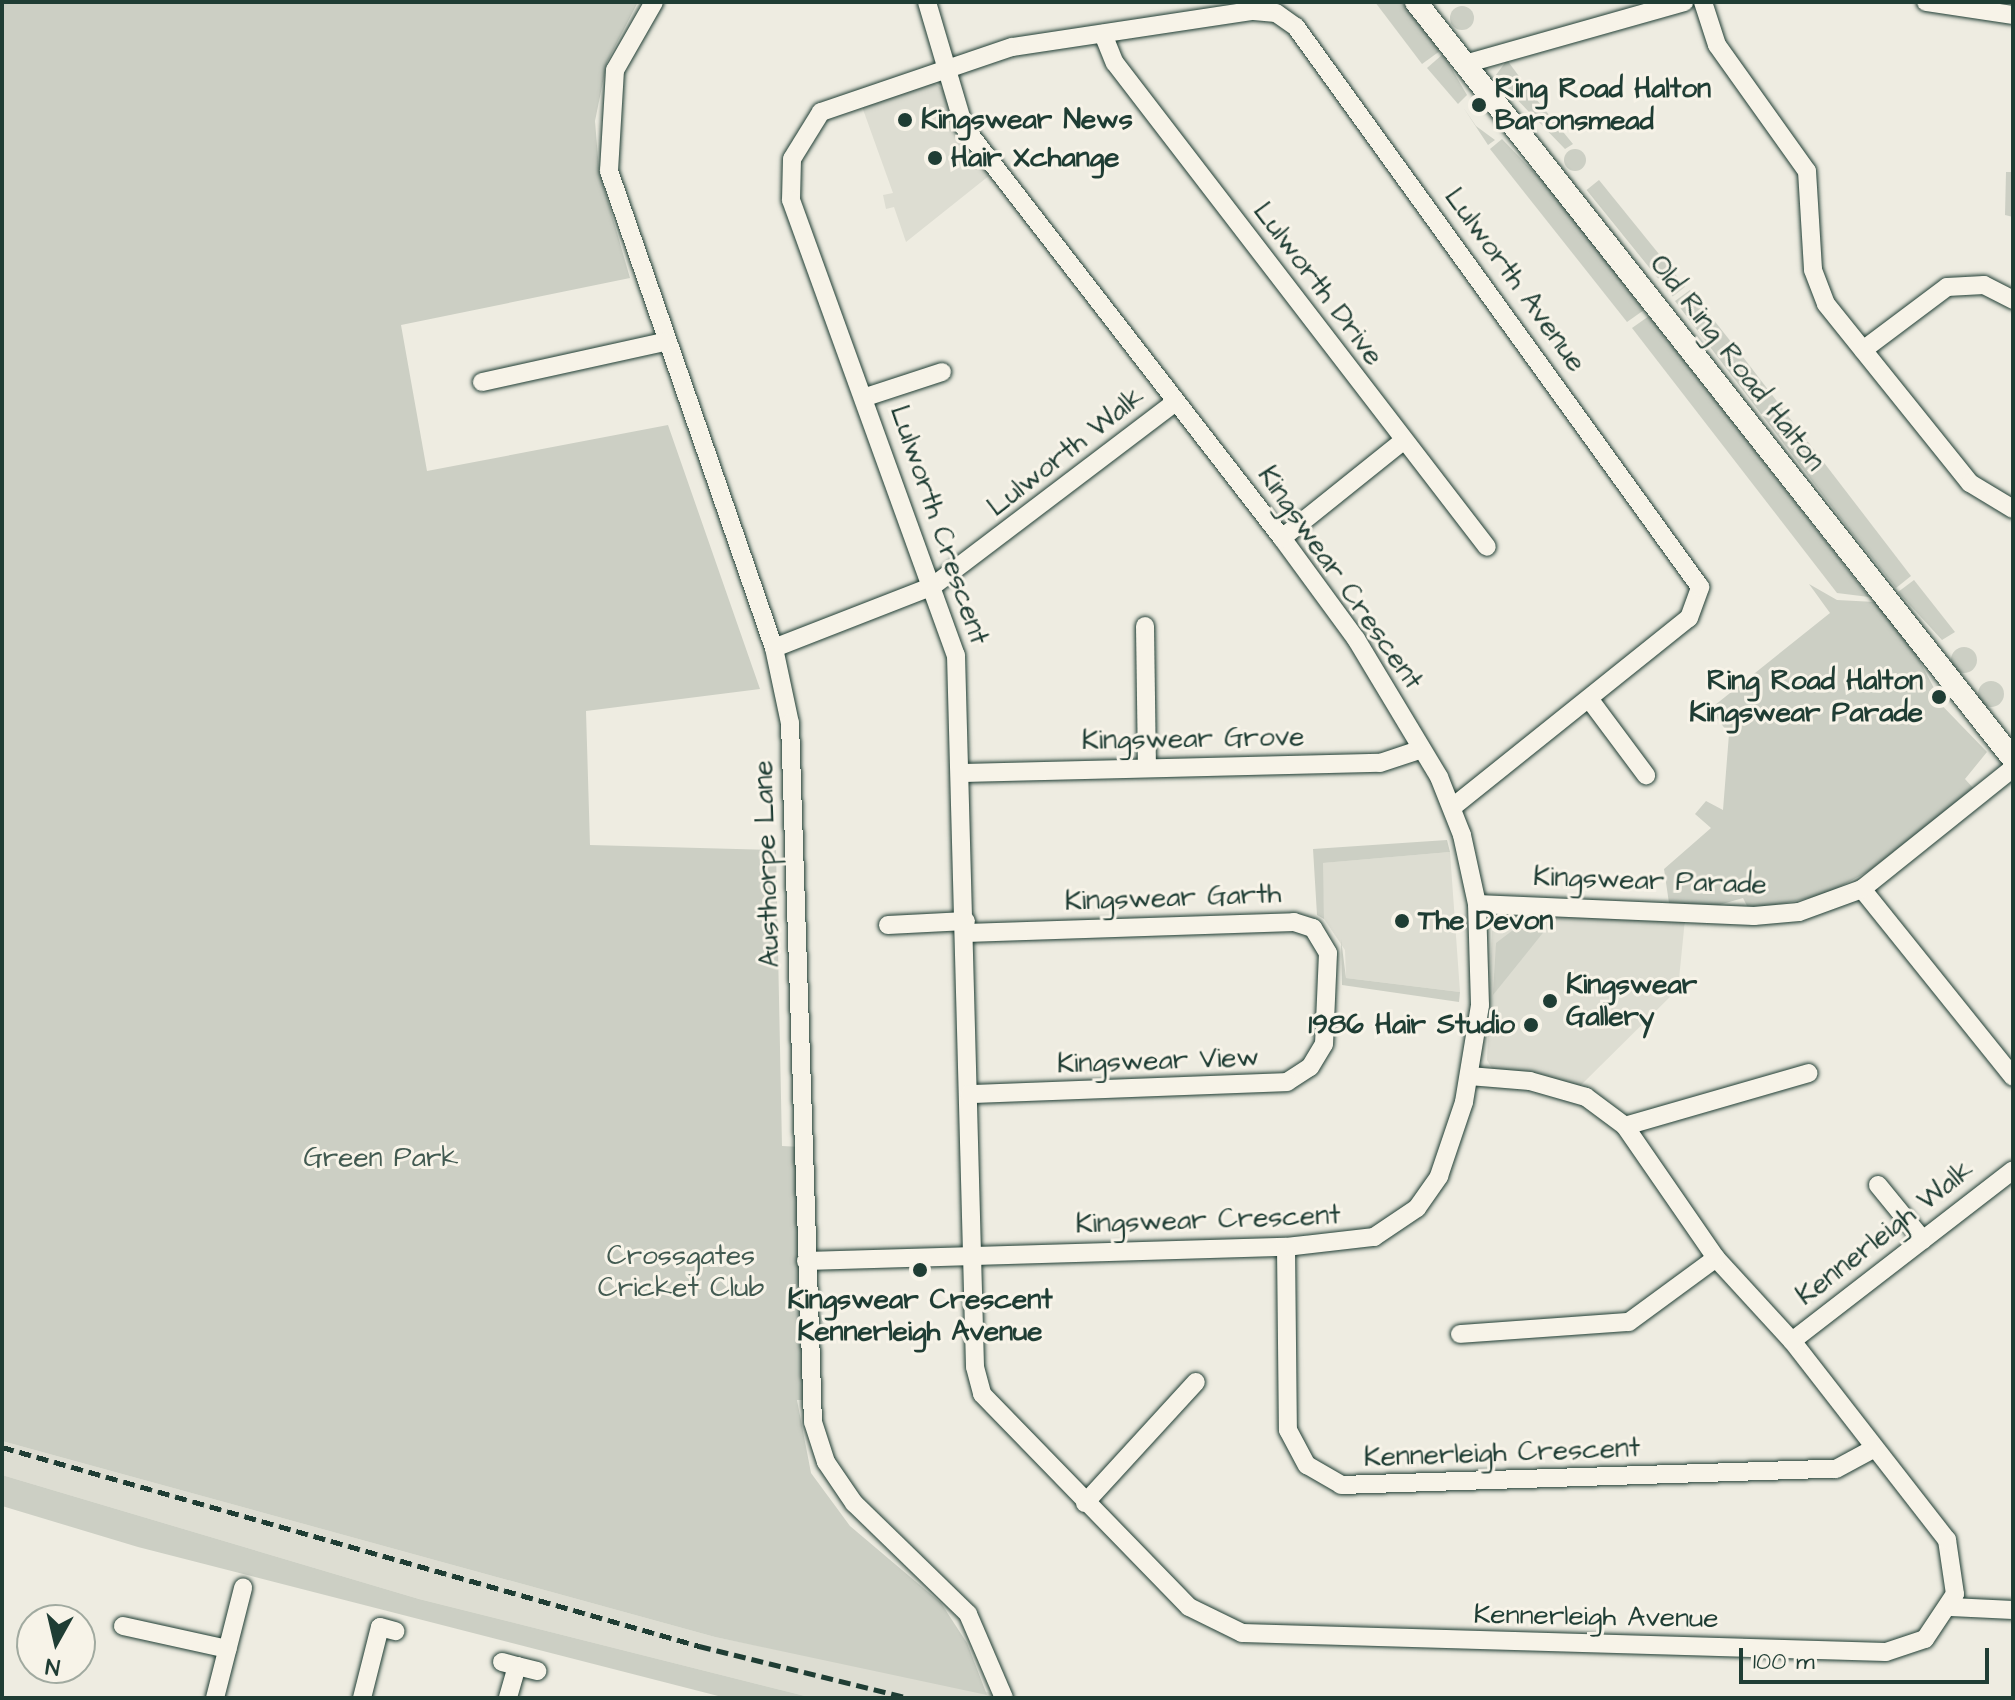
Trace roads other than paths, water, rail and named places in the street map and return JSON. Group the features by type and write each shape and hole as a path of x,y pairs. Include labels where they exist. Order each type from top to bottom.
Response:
{"main road":[{"name":"Old Ring Road Halton","path":"1416,2 2013,759"}],"street":[{"name":"Austhorpe Lane","path":"654,2 621,55 607,130 613,191 774,648 790,723 813,1422 826,1462 854,1503 968,1614 1004,1698"},
{"name":"Kingswear Crescent","path":"806,1261 1286,1247 1361,1241 1417,1208 1449,1151 1469,1076 1480,1005 1477,904 1454,806 1422,749 1282,538 973,139 927,2"},
{"path":"1465,64 1502,48 1684,2"},
{"path":"1703,2 1717,45 1802,161 1814,204 1816,282 1863,350 1970,483 2013,509"},
{"path":"1926,2 2013,15"},
{"name":"Lulworth Avenue","path":"946,66 1012,47 1251,11 1287,19 1697,576 1699,598 1689,618 1454,806"},
{"name":"Lulworth Drive","path":"1103,34 1115,63 1487,547"},
{"name":"Lulworth Crescent","path":"946,66 832,104 811,122 792,159 791,200 866,397 956,655 963,773 971,1256"},
{"path":"1863,350 1947,287 1984,285 2013,300"},
{"path":"482,382 664,342"},
{"path":"866,397 942,372"},
{"name":"Lulworth Walk","path":"774,648 933,586 1175,402"},
{"path":"1282,538 1403,441"},
{"path":"1145,626 1147,768"},
{"path":"1590,700 1646,775"},
{"name":"Kingswear Grove","path":"963,773 1380,763 1422,749"},
{"name":"Kingswear Parade","path":"1477,904 1763,916 1862,889 2013,768"},
{"path":"1862,889 2013,1077"},
{"name":"Kingswear Garth","path":"888,925 1304,923 1326,943 1327,990"},
{"name":"Kingswear View","path":"969,1094 1287,1082 1310,1067 1324,1044 1327,990"},
{"path":"1625,1126 1809,1073"},
{"path":"1469,1076 1530,1081 1586,1097 1625,1126 1716,1258 1792,1341 1873,1449 1947,1540 1957,1580 1951,1607 2013,1610"},
{"name":"Kennerleigh Walk","path":"1792,1341 2013,1170"},
{"path":"1878,1185 1923,1240"},
{"name":"Kennerleigh Crescent","path":"1286,1247 1288,1430 1307,1465 1341,1485 1836,1469 1873,1449"},
{"name":"Kennerleigh Avenue","path":"971,1256 982,1394 1189,1607 1220,1625 1266,1637 1886,1652 1925,1639 1951,1607"},
{"path":"1460,1334 1629,1322 1716,1258"},
{"path":"1085,1503 1196,1382"},
{"path":"215,1698 243,1588"},
{"path":"123,1626 228,1649"},
{"path":"362,1698 380,1627"},
{"path":"508,1698 510,1664 537,1671"}],"railway":[{"path":"2,1447 699,1646 909,1698"}],"place":[{"name":"Ring Road Halton Baronsmead","path":"1479,105"},
{"name":"Kingswear News","path":"905,120"},
{"name":"Hair Xchange","path":"935,158"},
{"name":"Ring Road Halton Kingswear Parade","path":"1939,697"},
{"name":"The Devon","path":"1402,921"},
{"name":"Kingswear Gallery","path":"1550,1001"},
{"name":"1986 Hair Studio","path":"1531,1025"},
{"name":"Kingswear Crescent Kennerleigh Avenue","path":"920,1270"}],"park label":[{"name":"Green Park","path":"381,1158"},
{"name":"Crossgates Cricket Club","path":"681,1272"}]}
